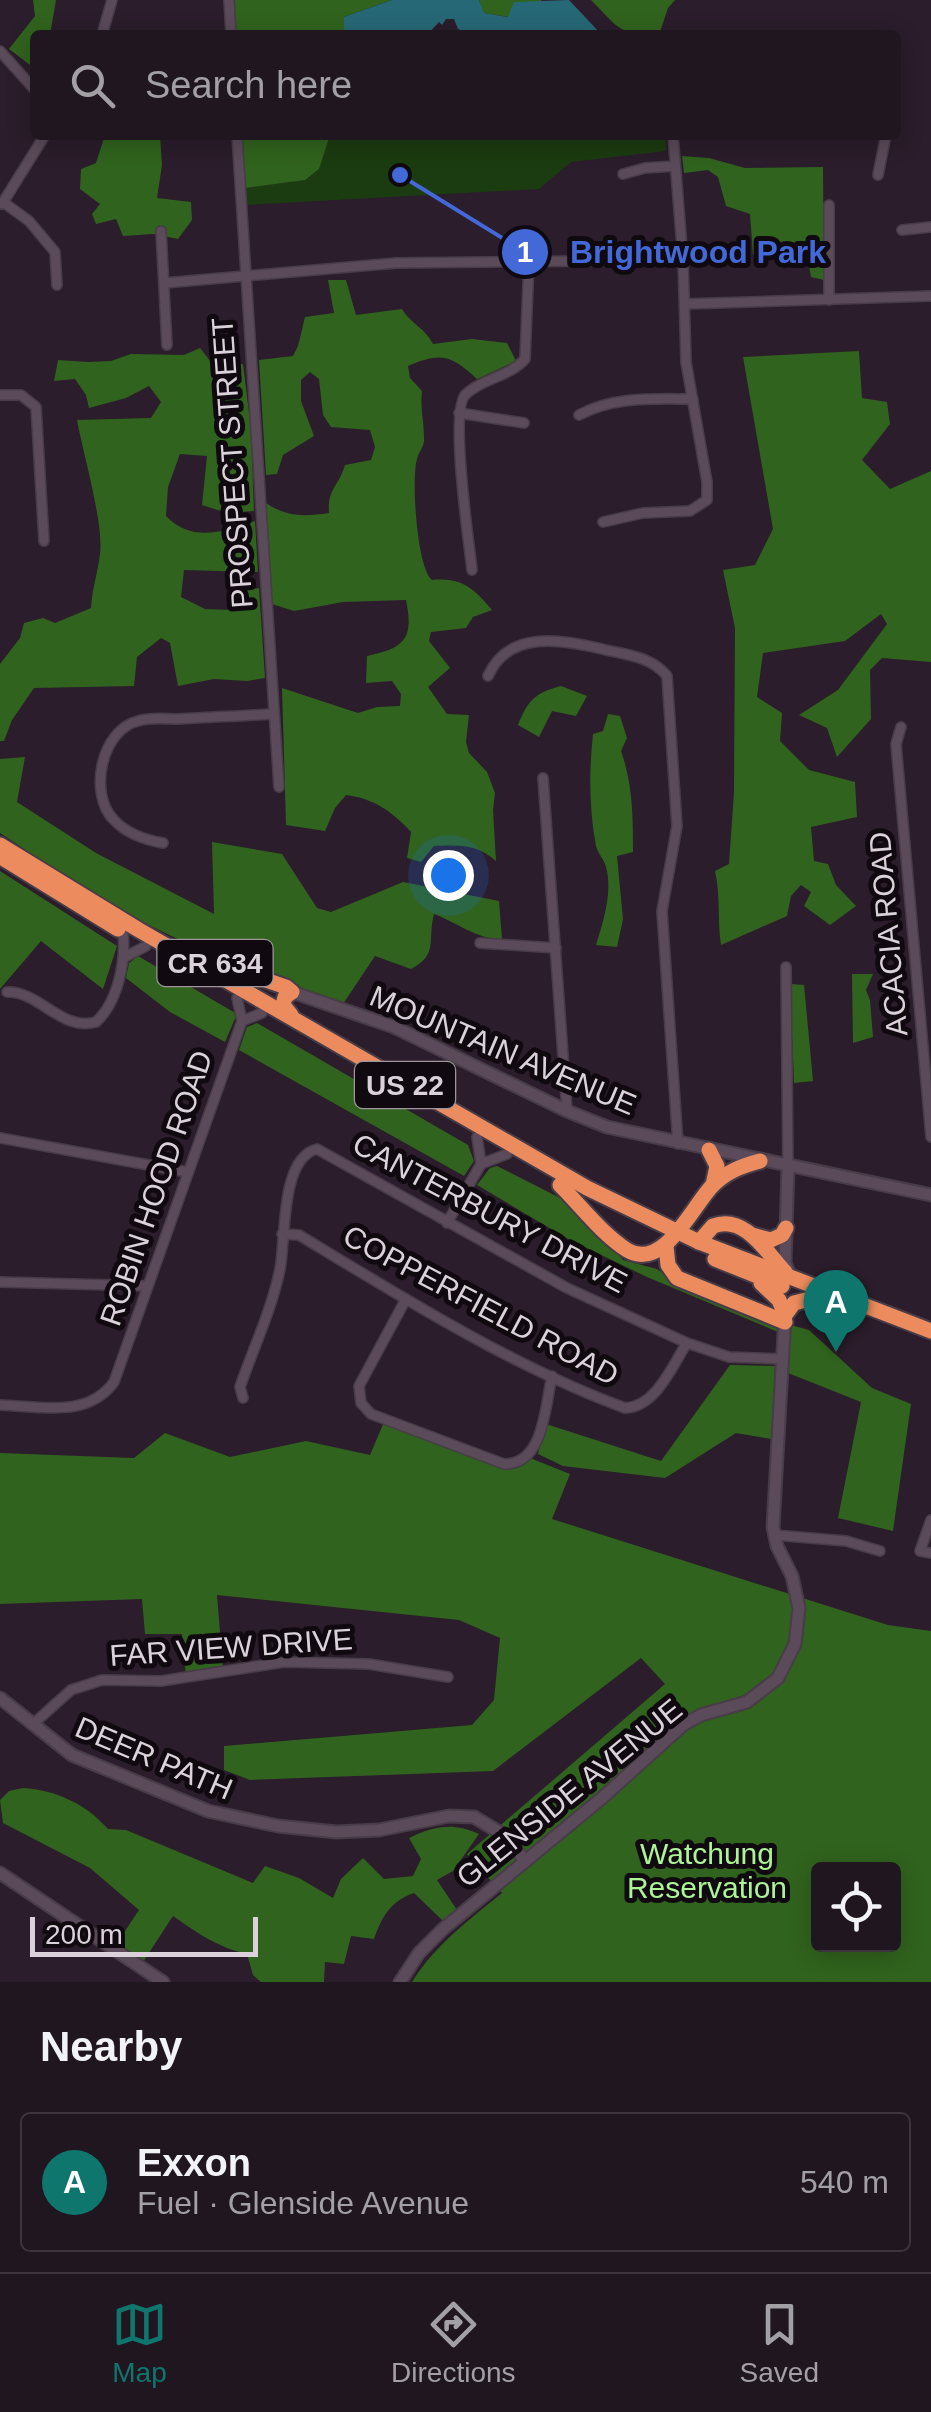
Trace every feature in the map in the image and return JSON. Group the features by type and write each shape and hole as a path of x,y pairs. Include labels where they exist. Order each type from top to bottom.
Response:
{"highway":[{"name":"US 22","path":"0,845 131,931 146,946 560,1185 670,1239 931,1331"},
{"name":"US 22","path":"0,857 298,1022 670,1239"},
{"name":"CR 634","path":"131,931 292,992 282,1002 298,1022"},
{"path":"709,1150 717,1166 713,1185"},
{"path":"560,1185 626,1249 645,1254 670,1239 713,1185 740,1166 760,1161"},
{"path":"702,1248 705,1232 719,1223 733,1223 748,1233 791,1279"},
{"path":"748,1233 771,1240 786,1228"},
{"path":"670,1239 668,1265 677,1278 785,1318"},
{"name":"US 22","path":"702,1248 754,1275 931,1342"},
{"path":"754,1275 776,1296 785,1318"},
{"path":"785,1318 794,1303 814,1298"}],"street":[{"path":"103,30 112,0"},
{"path":"229,0 231,30"},
{"path":"0,51 30,84"},
{"path":"42,140 2,204 29,221 55,252 57,285"},
{"name":"PROSPECT STREET","path":"237,140 279,788"},
{"path":"603,522 632,514 690,511 707,500 686,362 684,260 672,140"},
{"path":"878,176 885,140"},
{"path":"623,174 675,166"},
{"path":"829,205 829,300"},
{"path":"902,230 931,228"},
{"path":"161,231 167,344"},
{"path":"164,283 396,263 684,260"},
{"path":"472,570 458,430 462,396 518,366 525,358 528,262"},
{"path":"685,304 931,296"},
{"path":"0,396 21,395 36,407 44,541"},
{"path":"578,415 620,400 693,398"},
{"path":"459,413 524,423"},
{"path":"488,676 506,654 520,646 560,640 639,658 660,668 670,685 677,826 662,912 678,1144"},
{"path":"163,843 127,830 113,820 106,807 100,770 114,740 136,721 272,714"},
{"name":"ACACIA ROAD","path":"901,727 896,744 931,1138"},
{"path":"543,778 567,1111"},
{"path":"7,992 22,991 70,1022 90,1024 106,1009 131,931"},
{"path":"480,944 556,948"},
{"path":"125,957 146,946"},
{"path":"786,967 786,1263 791,1279"},
{"name":"MOUNTAIN AVENUE","path":"292,992 421,1038 607,1127 931,1195"},
{"name":"ROBIN HOOD ROAD","path":"0,1405 80,1406 100,1398 118,1372 242,1021 237,998"},
{"name":"ROBIN HOOD ROAD","path":"242,1021 262,1012"},
{"path":"476,1137 481,1164"},
{"path":"0,1138 188,1172"},
{"name":"CANTERBURY DRIVE","path":"243,1398 240,1388 280,1270 286,1203 298,1164 306,1153 317,1149 568,1288 687,1343 730,1357 782,1359"},
{"path":"446,1223 481,1164 507,1154"},
{"name":"COPPERFIELD ROAD","path":"282,1234 299,1236 406,1300 552,1376 625,1408 637,1408 652,1397 687,1343"},
{"path":"0,1282 148,1286"},
{"path":"406,1300 359,1386 361,1403 371,1414 504,1464 515,1464 526,1459 536,1446 552,1376"},
{"name":"GLENSIDE AVENUE","path":"400,1982 442,1929 684,1725 748,1702 778,1678 796,1644 799,1608 792,1576 774,1535 785,1318"},
{"path":"925,1552 931,1520"},
{"path":"774,1535 846,1541 880,1551"},
{"name":"FAR VIEW DRIVE","path":"32,1724 71,1690 102,1680 161,1681 284,1662 369,1664 448,1676"},
{"name":"DEER PATH","path":"0,1698 58,1746 89,1764 230,1818 336,1832 379,1830 448,1816 474,1818 499,1832 526,1862"},
{"path":"0,1873 164,1982"}],"green space":[{"path":"33,0 56,0 51,30 30,30 30,65 9,49 35,16"},
{"path":"234,0 392,0 344,17 344,30 236,30"},
{"path":"479,0 542,3 509,17 483,13"},
{"path":"591,0 675,0 661,30 625,30"},
{"path":"103,140 160,140 162,165 157,198 191,202 192,220 178,239 153,234 123,236 116,219 96,224 92,214 100,204 80,189 81,169 96,163"},
{"path":"242,140 665,140 666,151 571,162 539,189 247,205"},
{"path":"242,140 328,140 319,169 305,180 245,188"},
{"path":"682,156 709,158 745,168 823,167 824,280 811,277 803,255 753,255 750,214 726,206 718,177 708,170 684,173"},
{"path":"328,280 346,280 356,315 402,309 433,344 472,339 507,343 516,361 477,379 445,358 408,366 410,378 422,391 424,441 415,469 415,503 422,559 432,580 451,580 466,586 492,610 473,617 466,628 431,632 429,641 450,668 428,687 447,714 469,715 469,753 487,772 495,793 496,861 474,849 452,846 434,846 421,862 407,858 411,832 382,807 346,795 325,831 286,825 282,688 358,713 400,706 401,694 392,681 366,683 367,656 398,645 409,624 406,600 343,602 294,611 272,604 261,499 293,514 329,513 332,493 345,465 371,460 375,447 370,430 331,427 323,415 319,379 310,372 301,380 301,401 314,436 283,455 277,474 266,475 259,360 293,356 305,317 334,313"},
{"path":"200,348 215,367 243,364 251,429 254,511 227,513 202,505 207,456 180,454 168,487 166,516 186,530 208,533 255,521 258,572 184,570 181,597 205,609 234,610 242,591 259,588 265,678 214,679 178,686 170,643 161,638 137,657 134,686 34,688 12,720 4,741 0,741 0,664 20,638 24,623 43,618 55,623 91,608 100,541 77,420 151,418 161,402 149,386 126,398 89,408 75,379 54,381 58,360 88,362 111,361 131,354 184,355"},
{"path":"859,351 862,398 887,402 890,424 862,460 890,489 931,471 931,662 882,658 870,670 871,719 837,757 827,728 799,715 838,690 887,624 881,614 845,641 763,653 757,697 782,713 780,741 809,770 855,782 857,817 811,827 814,861 828,864 836,885 856,906 830,925 804,906 811,892 801,885 791,896 787,916 721,945 715,871 729,864 734,792 735,628 723,570 755,565 773,529 743,357"},
{"path":"561,686 587,696 576,716 552,711 539,737 518,725 534,699"},
{"path":"608,714 620,716 627,738 621,751 632,814 633,852 617,856 623,919 617,947 596,945 608,886 594,832 591,762 593,734 603,731"},
{"path":"25,757 17,802 96,853 214,914 212,842 282,854 317,908 331,912 403,882 499,901 502,939 476,934 434,914 429,952 420,963 411,969 375,956 343,1004 229,964 114,908 0,833 0,759"},
{"path":"0,871 117,946 103,989 41,941 0,989"},
{"path":"138,956 237,1014 225,1042 170,1012 126,978 129,963"},
{"path":"852,974 873,974 866,990 873,1037 853,1043"},
{"path":"790,984 804,985 813,1081 794,1083"},
{"path":"257,1023 468,1145 474,1161 464,1176 239,1050 247,1027"},
{"path":"497,1166 564,1200 623,1260 657,1269 675,1282 775,1324 778,1332 568,1239 477,1185 490,1168"},
{"path":"791,1325 809,1330 872,1388 911,1404 893,1531 838,1518 861,1402 788,1373"},
{"path":"730,1365 775,1366 771,1439 736,1433 665,1478 563,1466 538,1454 546,1424 661,1461"},
{"name":"Watchung Reservation","path":"387,1415 505,1463 525,1456 570,1474 552,1519 888,1625 931,1631 931,1982 412,1982 442,1945 502,1893 467,1854 665,1684 641,1658 493,1771 250,1780 224,1770 224,1746 472,1725 494,1700 500,1638 459,1620 217,1595 223,1669 186,1677 182,1634 145,1634 142,1599 0,1604 0,1453 134,1458 165,1433 230,1457 306,1441 370,1455"},
{"path":"23,1788 59,1795 90,1812 108,1829 126,1830 253,1883 265,1866 299,1878 333,1898 341,1879 363,1858 384,1879 413,1876 421,1859 409,1838 444,1827 479,1834 453,1871 437,1880 457,1910 443,1921 414,1893 388,1910 374,1939 351,1936 344,1964 325,1962 324,1982 261,1982 253,1975 247,1954 218,1944 173,1916 143,1962 117,1943 139,1910 90,1868 3,1823 0,1800 9,1791"}],"water":[{"path":"392,0 479,0 484,13 508,17 514,2 569,0 597,30 461,30 454,19 446,19 432,30 344,30 344,17"}],"place":[{"name":"Brightwood Park","path":"400,175"},
{"name":"Exxon","path":"836,1352"}]}
